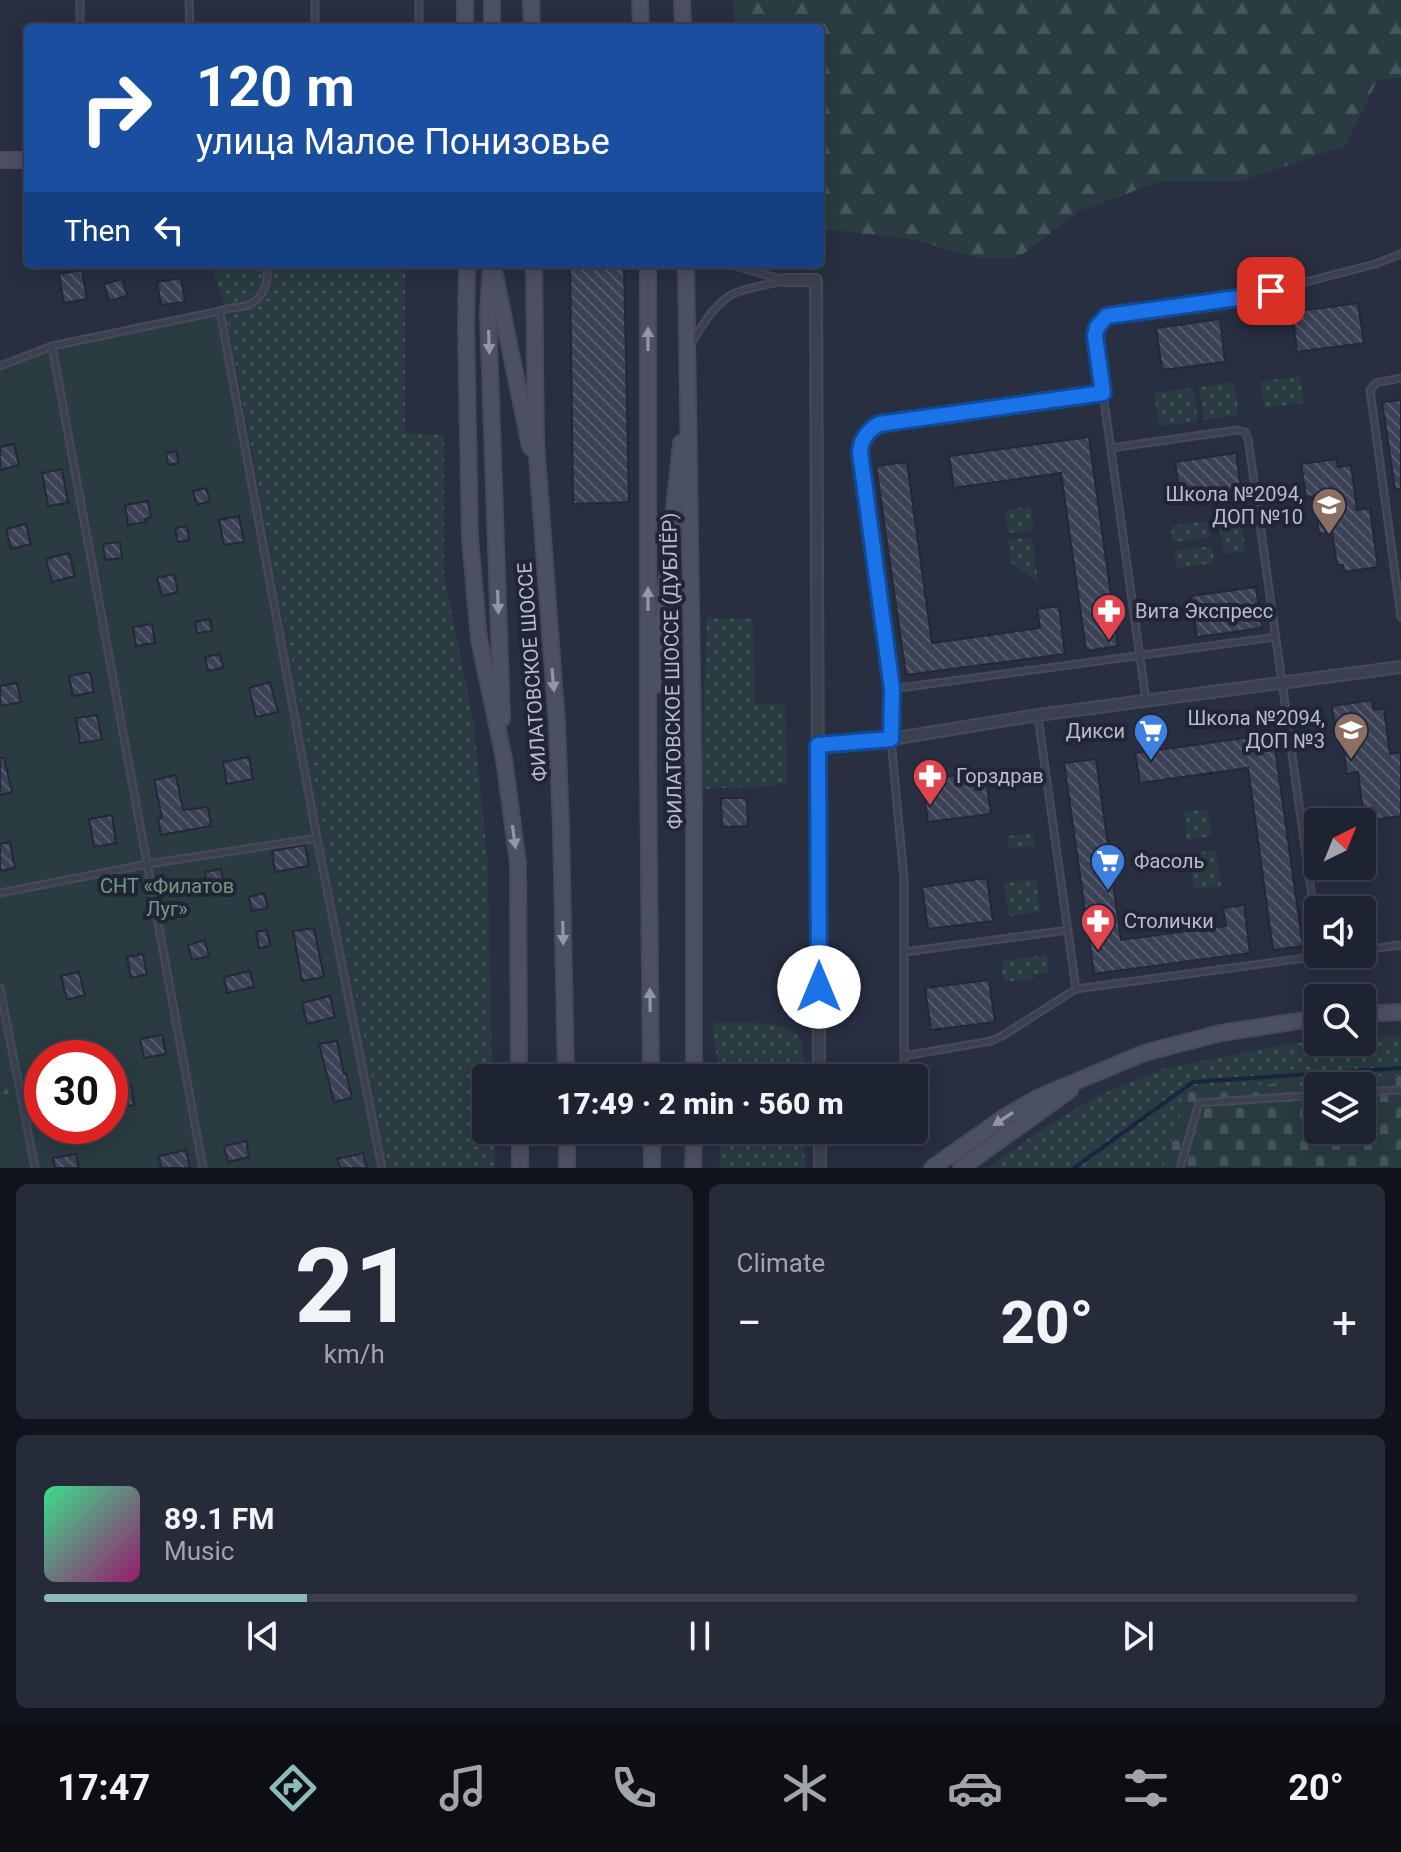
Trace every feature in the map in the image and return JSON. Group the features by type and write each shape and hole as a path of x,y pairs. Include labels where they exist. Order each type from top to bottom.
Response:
{"street":[{"path":"465,0 465,24"},
{"path":"492,0 492,24"},
{"path":"531,0 532,24"},
{"path":"640,0 641,24"},
{"path":"682,0 683,24"},
{"path":"0,160 24,160"},
{"path":"467,268 470,539 479,639 504,759 518,863 519,1064"},
{"path":"492,268 488,313 504,759"},
{"path":"493,268 539,491"},
{"name":"ФИЛАТОВСКОЕ ШОССЕ","path":"534,268 536,442 561,812 566,1064"},
{"path":"648,268 651,1064"},
{"name":"ФИЛАТОВСКОЕ ШОССЕ (ДУБЛЁР)","path":"686,268 694,810 694,1064"},
{"path":"785,280 816,280 819,1064"},
{"path":"648,761 688,376"},
{"path":"818,745 891,739 1038,715 1401,667"},
{"path":"1376,1013 1401,1012"},
{"path":"932,1168 1037,1098 1144,1053 1221,1033 1304,1020"},
{"path":"961,1168 1098,1073"},
{"path":"520,1144 520,1168"},
{"path":"567,1144 567,1168"},
{"path":"652,1144 652,1168"},
{"path":"693,1168 694,1144"},
{"path":"820,1144 820,1168"}],"lane":[{"path":"80,0 80,24"},
{"path":"189,0 190,24"},
{"path":"315,0 315,24"},
{"path":"419,0 419,24"},
{"path":"1146,701 1095,336 1097,327 1107,316 1252,296 1375,264 1401,254"},
{"path":"0,366 52,346 250,305 260,297 267,282 267,268"},
{"path":"742,268 785,280"},
{"path":"688,350 718,305 734,294 785,280"},
{"path":"220,311 317,838 382,1168"},
{"path":"52,346 203,1168"},
{"path":"1401,378 1376,383 1370,390 1401,617"},
{"path":"904,1064 904,879 891,739 892,689 861,442 879,424 1103,393"},
{"path":"1111,448 1237,430 1245,432 1248,438 1312,896"},
{"path":"892,689 1276,637"},
{"path":"1038,715 1076,989"},
{"path":"0,893 148,864 317,838"},
{"path":"904,952 1068,930"},
{"path":"1376,948 1401,945"},
{"path":"904,1056 991,1041 1076,989 1304,957"},
{"path":"0,988 35,1168"},
{"path":"1376,1091 1401,1090"},
{"path":"1180,1168 1199,1103 1304,1096"}],"green space":[{"path":"733,0 1401,0 1401,77 1377,81 1345,146 1240,181 1162,181 1077,212 1018,258 977,258 915,240 824,229 824,24 735,24"},
{"path":"212,268 405,269 405,433 444,435 444,574 474,726 488,866 492,1064 472,1064 472,1144 494,1144 495,1168 389,1168 224,303"},
{"name":"СНТ «Филатов Луг»","path":"224,306 389,1168 0,1168 0,1105 10,1102 0,1048 0,362 55,341"},
{"path":"1300,376 1304,403 1264,408 1260,382"},
{"path":"1234,382 1239,415 1204,420 1199,387"},
{"path":"1193,388 1198,421 1159,426 1154,393"},
{"path":"1030,507 1034,530 1008,533 1005,510"},
{"path":"1241,518 1245,551 1224,554 1219,521"},
{"path":"1208,521 1210,537 1173,542 1171,526"},
{"path":"1032,537 1038,582 1011,563 1008,540"},
{"path":"1212,546 1214,563 1176,568 1174,551"},
{"path":"707,618 753,619 755,703 785,704 787,782 773,786 701,789"},
{"path":"1208,809 1211,836 1187,840 1184,812"},
{"path":"1033,833 1035,846 1009,849 1007,836"},
{"path":"1216,850 1221,886 1194,889 1189,854"},
{"path":"1036,879 1040,912 1009,916 1004,883"},
{"path":"1046,955 1049,973 1004,982 1001,961"},
{"path":"713,1023 760,1023 783,1027 800,1039 802,1064 719,1064"},
{"path":"1401,1036 1401,1075 1376,1077 1376,1072 1304,1072 1304,1082 1187,1091 1163,1168 988,1168 1095,1097 1163,1069 1295,1043 1304,1043 1304,1056 1376,1056 1376,1038"},
{"path":"0,1048 10,1103 0,1105"},
{"path":"1401,1075 1401,1168 1163,1168 1187,1091 1304,1082 1304,1144 1376,1144 1376,1077"},
{"path":"721,1144 804,1144 805,1168 719,1168"}],"building":[{"path":"570,268 624,268 629,502 573,504"},
{"path":"82,270 87,299 64,303 59,274"},
{"path":"181,278 185,302 161,305 157,282"},
{"path":"122,279 127,296 109,301 104,284"},
{"path":"1358,303 1364,343 1297,352 1292,312"},
{"path":"1220,319 1225,362 1162,370 1156,328"},
{"path":"1401,400 1401,489 1395,489 1382,402"},
{"path":"1089,437 1118,646 1086,651 1061,473 954,488 949,456"},
{"path":"14,444 19,465 0,470 0,447"},
{"path":"176,451 179,463 168,465 166,453"},
{"path":"1236,453 1242,494 1181,503 1175,462"},
{"path":"1336,459 1338,467 1351,465 1357,510 1370,508 1378,567 1344,572 1343,565 1337,565 1332,532 1319,534 1314,496 1306,497 1301,464"},
{"path":"907,462 932,643 1040,628 1037,609 1059,606 1065,654 906,675 876,466"},
{"path":"62,469 68,503 48,506 42,473"},
{"path":"206,488 210,501 197,505 193,491"},
{"path":"148,501 151,517 145,519 146,522 128,525 125,505"},
{"path":"239,516 244,542 224,545 219,520"},
{"path":"26,524 31,544 11,549 6,529"},
{"path":"187,526 189,540 178,542 175,528"},
{"path":"120,542 122,558 105,560 103,544"},
{"path":"69,553 75,576 52,582 46,559"},
{"path":"174,574 178,592 162,596 157,578"},
{"path":"1256,587 1262,628 1197,637 1191,596"},
{"path":"210,619 212,631 197,633 195,622"},
{"path":"152,624 155,643 136,646 133,627"},
{"path":"220,654 223,668 208,671 205,657"},
{"path":"90,672 94,692 73,696 69,676"},
{"path":"270,682 278,712 256,717 249,688"},
{"path":"17,683 21,702 0,706 0,686"},
{"path":"1372,700 1374,710 1384,709 1390,754 1401,752 1401,816 1376,819 1376,808 1363,808 1358,772 1347,774 1342,740 1337,741 1332,706"},
{"path":"97,715 102,740 80,743 76,718"},
{"path":"1273,734 1303,946 1273,950 1248,768 1140,783 1135,753"},
{"path":"249,757 253,779 227,784 223,762"},
{"path":"0,758 4,758 12,792 0,795"},
{"path":"1096,759 1121,940 1226,926 1223,908 1244,905 1250,953 1094,974 1064,763"},
{"path":"985,771 991,814 928,822 922,780"},
{"path":"176,775 183,810 208,807 211,826 161,835 158,819 162,818 154,780"},
{"path":"721,798 747,798 748,826 722,827"},
{"path":"112,815 116,843 94,847 89,819"},
{"path":"10,842 15,868 0,871 0,844"},
{"path":"305,845 309,866 275,872 272,851"},
{"path":"221,869 225,890 209,894 205,872"},
{"path":"987,878 993,921 928,929 922,887"},
{"path":"264,893 268,908 252,911 249,897"},
{"path":"314,928 324,977 302,981 293,931"},
{"path":"267,930 270,946 259,948 256,932"},
{"path":"205,940 209,956 192,960 188,945"},
{"path":"143,954 147,974 131,978 127,957"},
{"path":"250,971 254,987 227,993 224,977"},
{"path":"79,972 85,995 67,1000 61,976"},
{"path":"989,980 995,1022 931,1030 925,988"},
{"path":"330,996 335,1017 307,1024 302,1003"},
{"path":"162,1035 166,1054 144,1058 140,1039"},
{"path":"337,1041 352,1098 334,1102 319,1044"},
{"path":"128,1086 131,1086 134,1105 128,1106"},
{"path":"246,1141 249,1157 228,1162 224,1146"},
{"path":"186,1150 190,1168 161,1168 159,1156"},
{"path":"363,1153 367,1168 340,1168 337,1159"},
{"path":"76,1154 79,1168 55,1168 53,1158"}],"waterway":[{"path":"1074,1168 1193,1082 1401,1068"}],"place":[{"name":"Школа №2094, ДОП №10","path":"1329,536"},
{"name":"Вита Экспресс","path":"1109,642"},
{"name":"Школа №2094, ДОП №3","path":"1351,761"},
{"name":"Дикси","path":"1151,762"},
{"name":"Горздрав","path":"930,807"},
{"name":"Фасоль","path":"1108,892"},
{"name":"Столички","path":"1098,952"}],"route":[{"path":"819,987 818,745 891,739 892,689 860,452 865,435 879,424 1103,393 1095,336 1097,327 1107,316 1271,291"}]}
